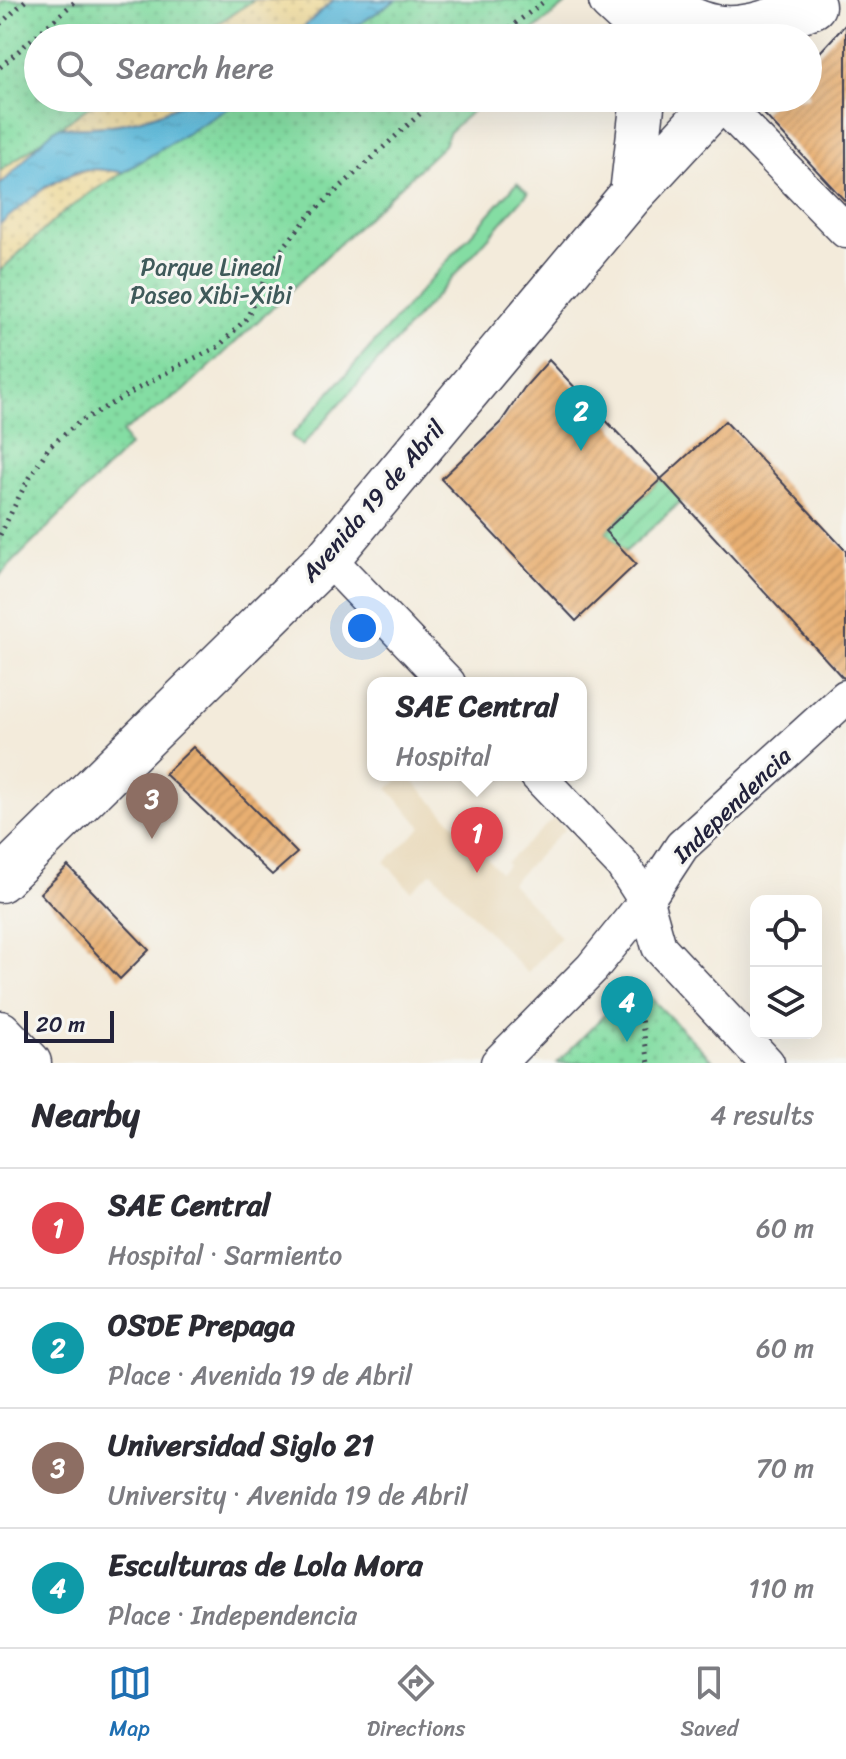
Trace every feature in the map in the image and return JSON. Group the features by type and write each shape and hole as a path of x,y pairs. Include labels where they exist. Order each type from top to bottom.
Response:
{"main road":[{"path":"611,0 647,24"},
{"path":"754,24 771,21 816,3"},
{"path":"794,24 816,3"},
{"path":"632,194 641,112"},
{"name":"Avenida 19 de Abril","path":"0,880 328,558 632,194 707,112"},
{"path":"0,858 43,839"},
{"path":"0,1033 29,1063"}],"street":[{"path":"732,112 846,231"},
{"path":"328,558 442,677"},
{"name":"Independencia","path":"498,1063 592,968 646,901 682,846 846,697"},
{"path":"543,781 622,864 646,901 659,947 767,1063"}],"path":[{"path":"0,24 26,0"},
{"path":"49,24 77,0"},
{"path":"514,24 546,0"},
{"path":"0,67 24,46"},
{"path":"0,535 49,447 79,422 218,347 247,318 273,260 310,215 422,112"},
{"path":"637,997 649,1063"}],"shaded area":[{"path":"397,781 413,781 500,872 554,818 565,829 511,883 561,937 527,973 432,872 411,891 385,862 422,827 388,789"}],"green space":[{"path":"4,0 254,0 217,24 24,24 24,112 82,112 0,171 0,4"},
{"path":"396,0 570,1 541,24 359,24"},
{"name":"Parque Lineal Paseo Xibi-Xibi","path":"222,112 471,112 450,131 444,145 183,392 122,432 129,446 0,575 0,271 61,214"},
{"path":"517,183 528,193 302,446 291,436"},
{"path":"661,479 682,501 625,552 605,531"},
{"path":"623,996 650,997 715,1063 557,1063"}],"sand":[{"path":"254,0 334,0 307,24 217,24"},
{"path":"80,112 162,112 110,125 58,127"},
{"path":"40,140 28,160 0,185 0,171"},
{"path":"96,169 123,172 61,214 0,271 0,224 56,182"}],"water":[{"path":"334,0 396,0 359,24 307,24"},
{"path":"222,112 123,172 96,169 76,171 45,187 0,224 0,185 58,127 110,125 161,113"}],"building":[{"path":"846,24 846,202 763,113 822,112 822,50"},
{"path":"549,360 661,479 605,531 636,564 576,621 441,479 501,422 524,388"},
{"path":"725,421 846,551 846,678 661,479"},
{"path":"193,747 297,853 272,875 165,774"},
{"path":"68,866 149,950 120,979 40,893"}],"place":[{"name":"OSDE Prepaga","path":"581,451"},
{"name":"Universidad Siglo 21","path":"152,839"},
{"name":"SAE Central","path":"477,873"},
{"name":"Esculturas de Lola Mora","path":"627,1042"}]}
